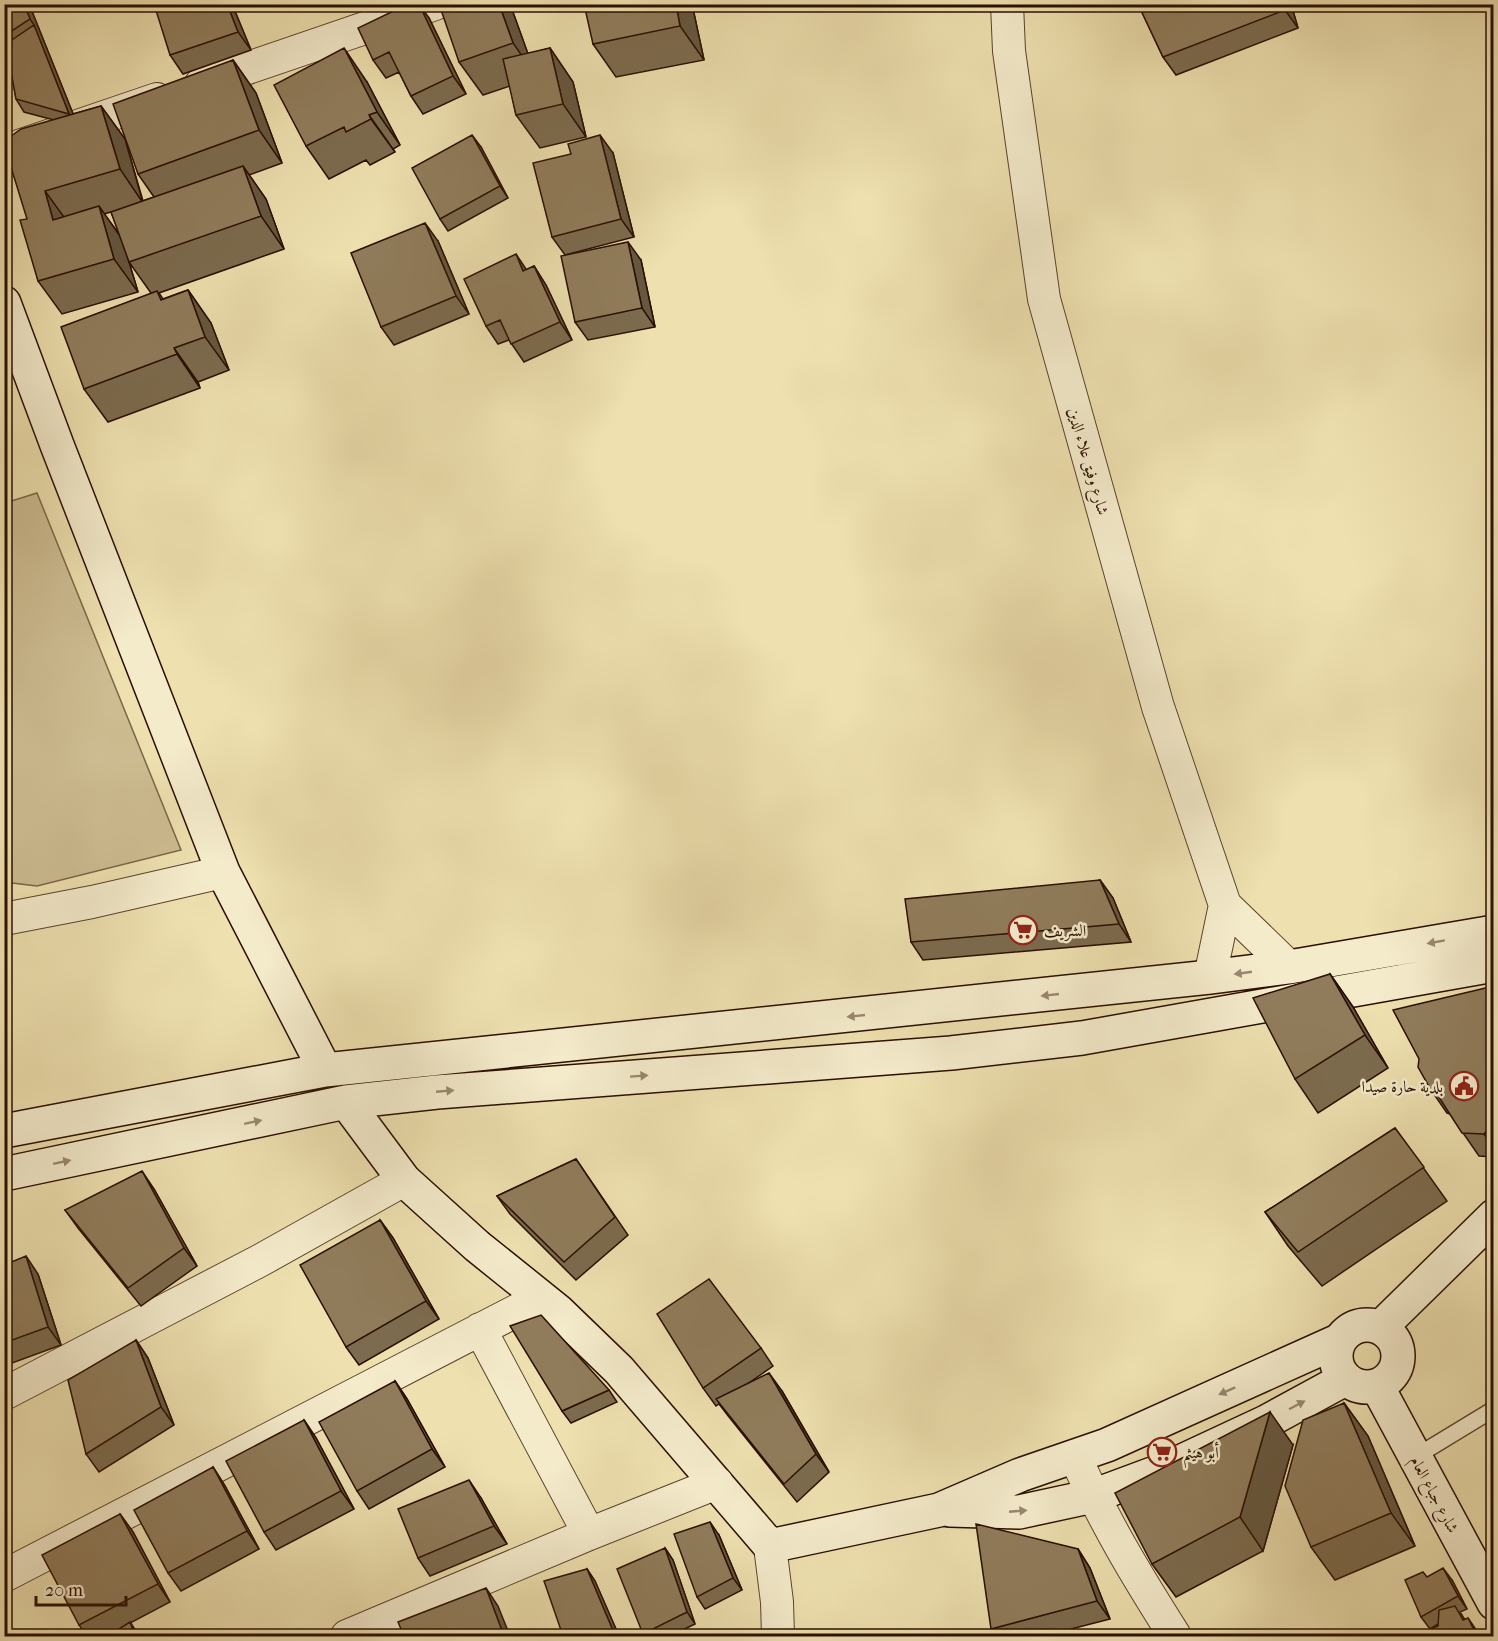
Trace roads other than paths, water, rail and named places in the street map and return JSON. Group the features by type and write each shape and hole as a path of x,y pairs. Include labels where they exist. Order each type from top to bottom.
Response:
{"main road":[{"path":"4,303 223,872 325,1070"},
{"path":"4,1131 325,1070 952,1006 1210,977 1289,967 1494,932"},
{"path":"4,1174 346,1102 436,1092 951,1053 1082,1038 1494,965"},
{"path":"951,1053 952,1006"},
{"path":"346,1102 404,1180 477,1246 541,1298 619,1370 770,1546 939,1510 1020,1475 1107,1445 1338,1341"},
{"path":"1381,1327 1494,1215"},
{"path":"1369,1324 1381,1327 1391,1335 1397,1346 1398,1358 1395,1370 1388,1380 1377,1386 1355,1385 1345,1379 1338,1368 1335,1354 1338,1341 1346,1331 1357,1325 1369,1324"},
{"path":"939,1510 1019,1512 1092,1496 1163,1470 1266,1422 1345,1379"},
{"name":"شارع جباع العام","path":"1377,1386 1494,1602"}],"street":[{"path":"4,151 435,4"},
{"name":"شارع وفيق علاء الدين","path":"1007,4 1010,51 1044,299 1158,707 1225,905"},
{"path":"4,919 92,902 223,872"},
{"path":"1225,905 1289,967"},
{"path":"1210,977 1225,905"},
{"path":"4,1395 261,1260 404,1180"},
{"path":"4,1576 541,1298"},
{"path":"480,1329 589,1534"},
{"path":"1076,1456 1092,1496 1123,1553 1175,1636"},
{"path":"347,1636 717,1483"},
{"path":"770,1546 777,1602 778,1636"}],"lane":[{"path":"1414,1456 1494,1409"}],"place":[{"name":"الشريف","path":"1023,930"},
{"name":"بلدية حارة صيدا","path":"1464,1086"},
{"name":"أبو هيثم","path":"1162,1452"}]}
